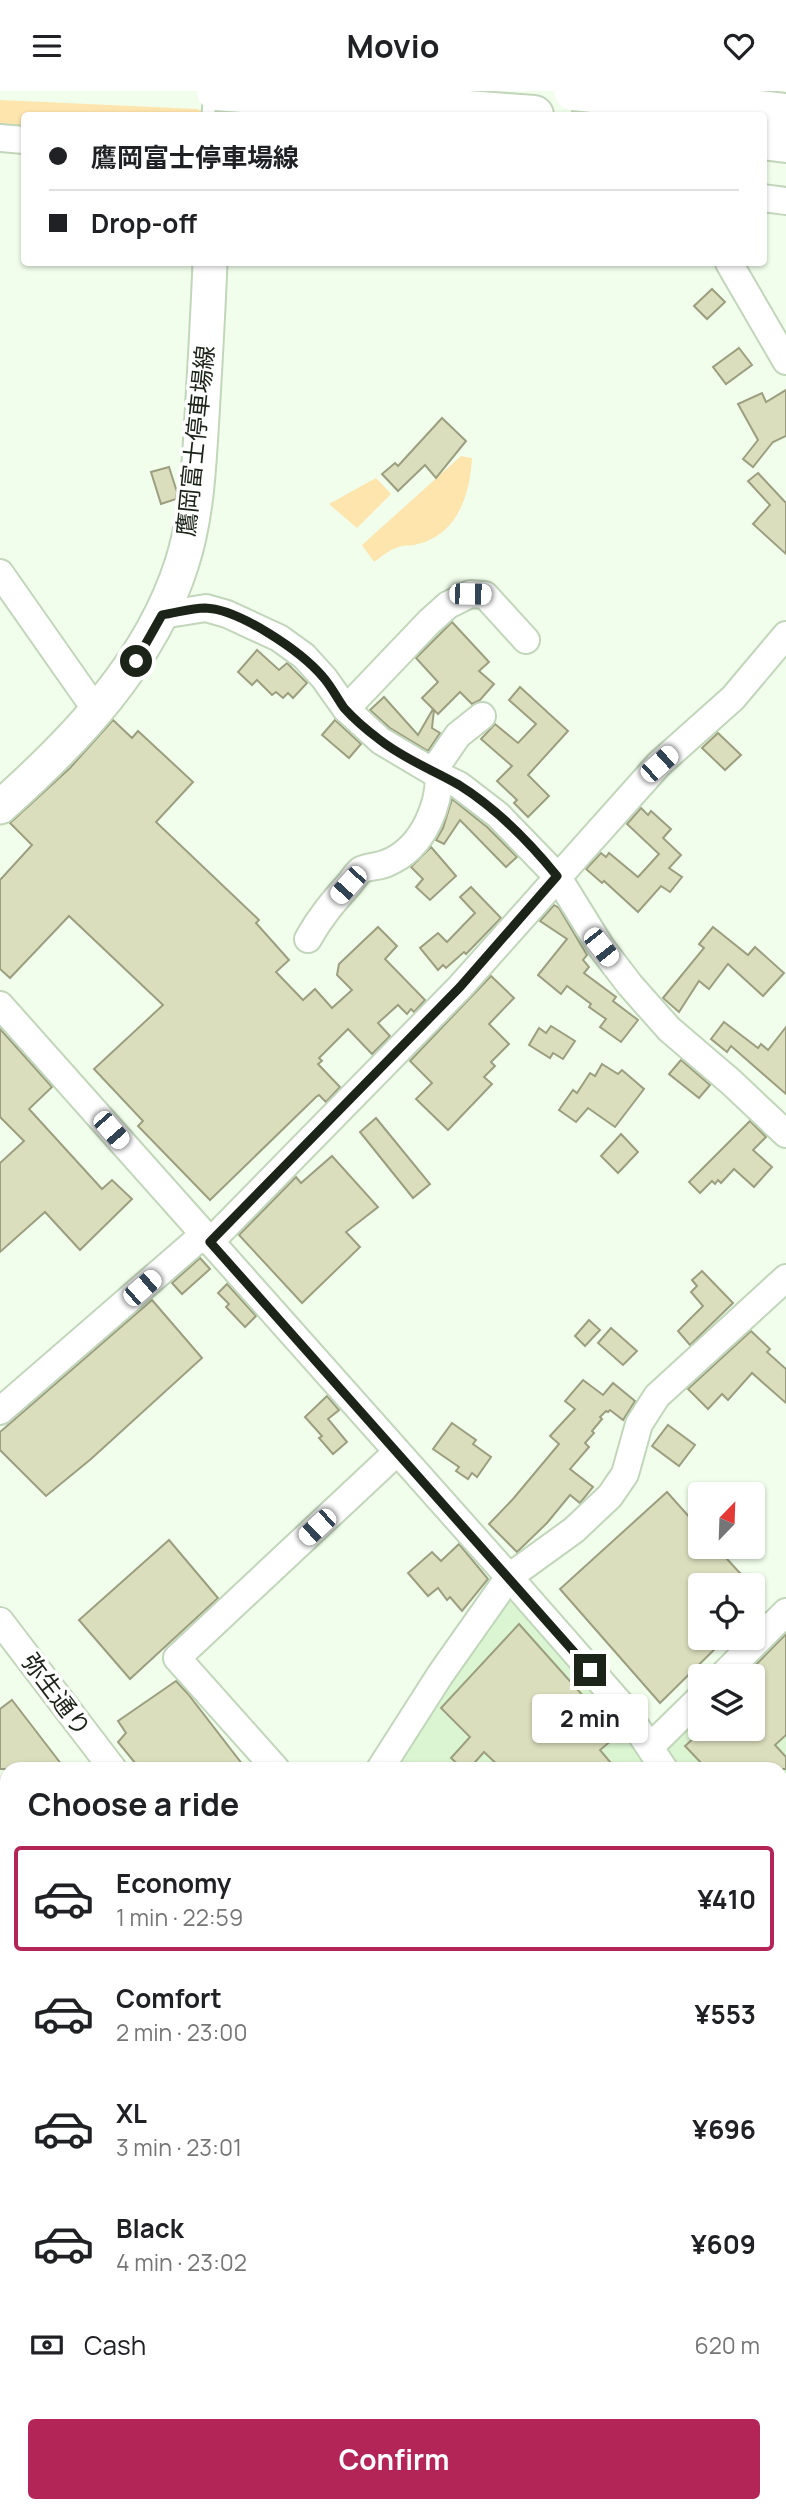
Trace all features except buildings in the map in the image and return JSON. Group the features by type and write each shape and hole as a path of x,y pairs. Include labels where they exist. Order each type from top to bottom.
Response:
{"highway":[{"path":"218,91 496,112"},
{"path":"573,91 786,113"},
{"path":"767,141 786,143"}],"main road":[{"path":"218,91 219,112"},
{"name":"鷹岡富士停車場線","path":"0,807 24,786 96,710 136,661 162,615 183,562 194,511 200,452 211,266"}],"street":[{"path":"625,91 638,112"},
{"path":"0,138 21,140"},
{"path":"767,199 786,201"},
{"path":"731,266 786,361"},
{"path":"0,572 96,710"},
{"path":"346,709 429,622 448,605 470,594 485,595 526,639"},
{"path":"162,615 206,608 260,628 304,656 346,709 381,741 459,785 498,815 557,876 601,947 670,1030 786,1134"},
{"path":"0,1411 206,1239 460,987 659,764 733,698 786,635"},
{"path":"308,939 323,913 361,870 389,863 412,845 425,829 435,809 440,776 438,764 458,735 482,716"},
{"path":"0,1005 509,1577 622,1707 657,1758 688,1715"},
{"path":"384,1762 440,1675 509,1577 574,1530 610,1496 625,1474 639,1424 657,1397 786,1278"},
{"path":"270,1762 177,1658 397,1452"},
{"path":"734,1664 786,1612"},
{"name":"弥生通り","path":"0,1621 108,1762"}],"shaded area":[{"path":"0,100 197,109 203,112 21,112 21,136 0,135"},
{"path":"461,456 472,458 471,472 465,498 452,522 432,539 416,545 402,546 374,562 362,545"},
{"path":"376,478 391,494 357,528 329,504"},
{"path":"509,1577 653,1733 688,1702 688,1741 765,1741 765,1664 729,1664 744,1650 765,1650 765,1631 786,1612 786,1762 394,1762"}],"route":[{"path":"136,661 162,615 206,608 260,628 304,656 346,709 381,741 459,785 498,815 557,876 460,987 210,1242 590,1670"}]}
